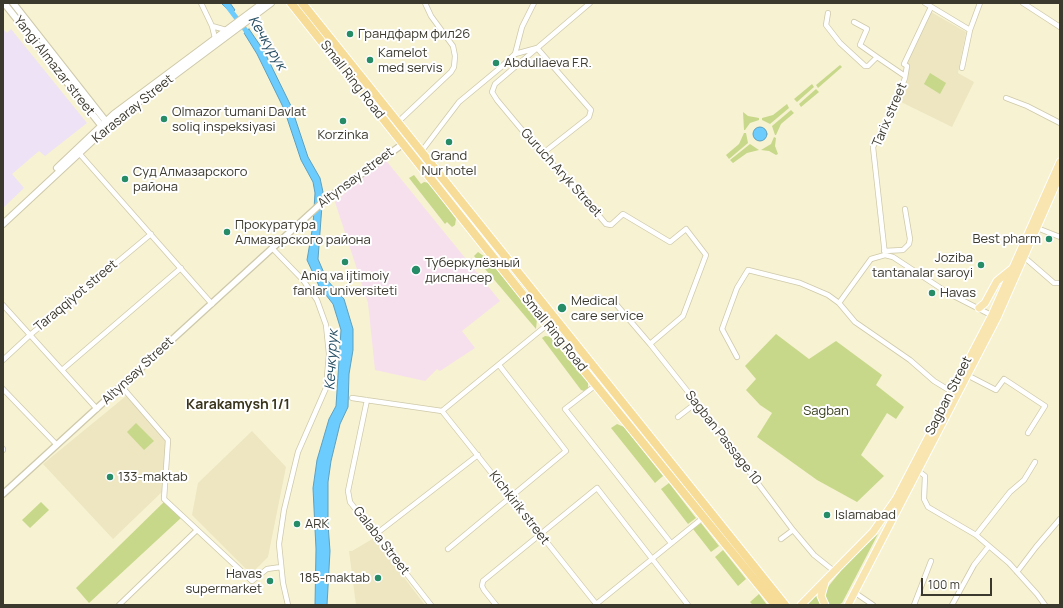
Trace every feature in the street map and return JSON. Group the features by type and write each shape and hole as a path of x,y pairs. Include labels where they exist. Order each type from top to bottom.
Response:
{"highway":[{"name":"Small Ring Road","path":"291,3 547,325 596,385 670,468 704,517 785,605"},
{"name":"Small Ring Road","path":"302,3 510,262 736,551 774,605"},
{"path":"360,90 367,84"},
{"path":"502,268 510,262"}],"main road":[{"name":"Yangi Almazar street","path":"4,3 106,126"},
{"name":"Yangi Almazar street","path":"13,3 106,126"},
{"name":"Karasaray Street","path":"244,20 263,3"},
{"name":"Karasaray Street","path":"106,126 237,25 271,3"},
{"name":"Karasaray Street","path":"3,224 106,126 215,38 226,30 237,25"},
{"name":"Karasaray Street","path":"3,218 78,152"},
{"name":"Sagban Street","path":"801,605 878,526 915,469 967,375 1060,162"},
{"name":"Sagban Street","path":"848,605 952,392 994,316 1024,257 1060,175"},
{"path":"979,308 985,303 997,281 1013,268"},
{"path":"825,605 822,601 821,593 828,577"}],"street":[{"path":"201,3 212,26 215,38"},
{"path":"398,122 451,72 454,67 455,56 453,46 431,16 425,3"},
{"path":"515,54 522,27 534,3"},
{"path":"421,152 459,102 515,54 536,48 590,3"},
{"path":"925,3 970,30"},
{"path":"962,68 970,30 980,3"},
{"path":"1023,3 1060,27"},
{"name":"Tarix street","path":"884,253 873,148 906,76 907,66 904,64 931,7"},
{"path":"828,13 826,25 840,43 865,66 868,66 877,57"},
{"path":"854,22 867,29 860,44 906,76"},
{"path":"212,26 226,30"},
{"path":"536,48 591,112 589,117 542,154"},
{"name":"Guruch Aryk Street","path":"536,48 495,84 492,90 494,96 542,154 567,178 606,224 611,225 623,214 670,242 686,230 706,255 683,316 650,344"},
{"path":"1006,98 1027,106 1060,124"},
{"name":"Altynsay street","path":"272,248 325,200 403,144"},
{"path":"78,152 212,304"},
{"path":"839,304 871,259 884,253 903,250 909,244 910,239 905,210"},
{"path":"1037,228 1060,237"},
{"name":"Taraqqiyot street","path":"3,360 30,335 151,234"},
{"path":"272,248 303,280 318,300 326,325 329,354 327,381 324,394 303,439 294,467 279,544 281,567 288,605"},
{"name":"Altynsay Street","path":"3,494 122,387 272,248"},
{"path":"884,253 893,257 948,293 994,316"},
{"path":"1024,257 1054,283 1060,283"},
{"path":"62,370 181,268"},
{"path":"737,357 722,329 738,288 748,270 800,283 828,294 855,322 910,360 934,381 952,392"},
{"name":"Sagban Passage 10","path":"614,304 650,344 793,530 814,555 834,571"},
{"path":"3,305 97,409"},
{"path":"352,398 442,411 547,325"},
{"path":"448,549 566,451 499,365"},
{"path":"967,375 996,390 1004,379 1045,406 1028,433"},
{"path":"596,385 565,409 671,543"},
{"path":"122,387 167,438 164,499 252,581 267,569 281,567"},
{"path":"3,389 57,445"},
{"name":"Galaba Street","path":"367,400 360,426 348,491 350,502 431,605"},
{"path":"678,417 696,403"},
{"name":"Kichkirik street","path":"442,411 596,605"},
{"path":"376,534 478,455"},
{"path":"976,535 1010,492 1024,480 1035,462"},
{"path":"915,469 925,476 924,499 926,506 976,535 1018,572 1045,605"},
{"path":"496,605 484,590 482,586 483,581 597,488 688,605"},
{"path":"596,605 704,517"},
{"path":"1018,572 1036,546 1060,519"},
{"path":"119,605 197,530"},
{"path":"781,539 793,530"},
{"path":"952,605 974,565 989,546"},
{"path":"914,605 931,561"},
{"path":"854,592 873,605"}],"shaded area":[{"path":"931,12 966,32 958,73 974,82 952,127 899,101 908,79 909,65 906,62"},
{"path":"3,29 7,33 11,29 87,123 45,156 39,151 12,174 24,188 3,208"},
{"name":"Туберкулёзный диспансер","path":"384,158 500,301 462,331 475,348 440,371 437,369 425,381 375,370 368,303 335,202"},
{"name":"133-maktab","path":"126,396 170,438 164,490 113,539 43,464"},
{"path":"252,431 286,467 268,557 251,574 192,515 198,483"},
{"name":"185-maktab","path":"374,538 425,605 356,605 349,551 352,551"}],"green space":[{"path":"309,15 361,81 357,82 306,18"},
{"path":"840,65 842,67 818,88 816,85"},
{"path":"930,73 946,83 940,94 924,84"},
{"path":"812,84 814,87 797,102 794,99"},
{"path":"816,89 819,92 801,107 799,104"},
{"path":"369,90 505,262 503,264 366,92"},
{"path":"787,104 789,108 770,124 762,120 762,118 773,115"},
{"path":"791,110 794,113 781,124 775,135 772,126"},
{"path":"743,112 748,116 759,118 759,120 750,123 745,130 744,130"},
{"path":"744,133 746,133 748,143 729,159 726,155 739,144"},
{"path":"774,137 776,138 775,146 778,154 776,155 769,151 761,150 771,144"},
{"path":"750,144 759,150 747,153 733,163 730,160"},
{"path":"414,175 421,184 424,182 429,183 456,219 455,225 452,227 447,222 445,224 409,178"},
{"path":"478,252 488,259 537,319 536,329 474,256"},
{"path":"512,270 668,462 665,464 509,272"},
{"name":"Sagban","path":"776,334 809,359 836,341 882,375 876,385 904,407 896,419 887,413 861,455 884,476 857,502 817,480 757,437 772,413 760,405 746,390 756,379 745,366"},
{"path":"545,336 552,337 588,382 588,388 584,391 581,390 542,338"},
{"path":"136,423 154,441 144,450 127,432"},
{"path":"617,424 624,427 663,476 655,483 611,428"},
{"path":"673,470 734,545 731,547 670,472"},
{"path":"669,483 696,518 688,524 661,489"},
{"path":"166,500 182,517 89,603 76,588"},
{"path":"41,502 49,510 30,528 22,520"},
{"path":"701,523 719,546 711,552 693,529"},
{"path":"878,534 842,603 838,605 829,604 824,595 827,588 840,572 844,564"},
{"path":"723,550 746,579 738,586 715,557"},
{"path":"818,593 821,605 806,605"},
{"path":"759,594 767,605 753,605 750,602"}],"water":[{"path":"221,3 230,3 235,10 231,13"},
{"path":"249,29 264,51 291,106 308,157 320,178 323,192 318,259 327,280 344,299 353,329 353,350 349,374 348,407 340,424 331,461 328,482 328,524 330,551 327,605 315,605 316,549 313,488 317,460 329,419 336,406 341,330 333,304 319,286 307,260 313,225 315,193 313,182 301,160 284,109 257,54 244,33"},
{"path":"757,127 763,127 767,131 767,137 763,141 757,141 753,137 753,131"}],"waterway":[{"name":"Кечкурук","path":"225,3 250,36"}],"place":[{"name":"Грандфарм фил26","path":"350,34"},
{"name":"Kamelot med servis","path":"370,60"},
{"name":"Abdullaeva F.R.","path":"496,63"},
{"name":"Olmazor tumani Davlat soliq inspeksiyasi","path":"164,119"},
{"name":"Korzinka","path":"343,121"},
{"name":"Grand Nur hotel","path":"449,142"},
{"name":"Суд Алмазарского района","path":"125,179"},
{"name":"Прокуратура Алмазарского района","path":"227,232"},
{"name":"Best pharm","path":"1049,239"},
{"name":"Aniq va ijtimoiy fanlar universiteti","path":"345,262"},
{"name":"Joziba tantanalar saroyi","path":"981,265"},
{"name":"Туберкулёзный диспансер","path":"416,270"},
{"name":"Havas","path":"932,293"},
{"name":"Medical care service","path":"562,308"},
{"name":"133-maktab","path":"110,477"},
{"name":"Islamabad","path":"827,515"},
{"name":"ARK","path":"297,524"},
{"name":"185-maktab","path":"378,578"},
{"name":"Havas supermarket","path":"270,581"}],"district":[{"name":"Karakamysh 1/1","path":"238,405"}]}
